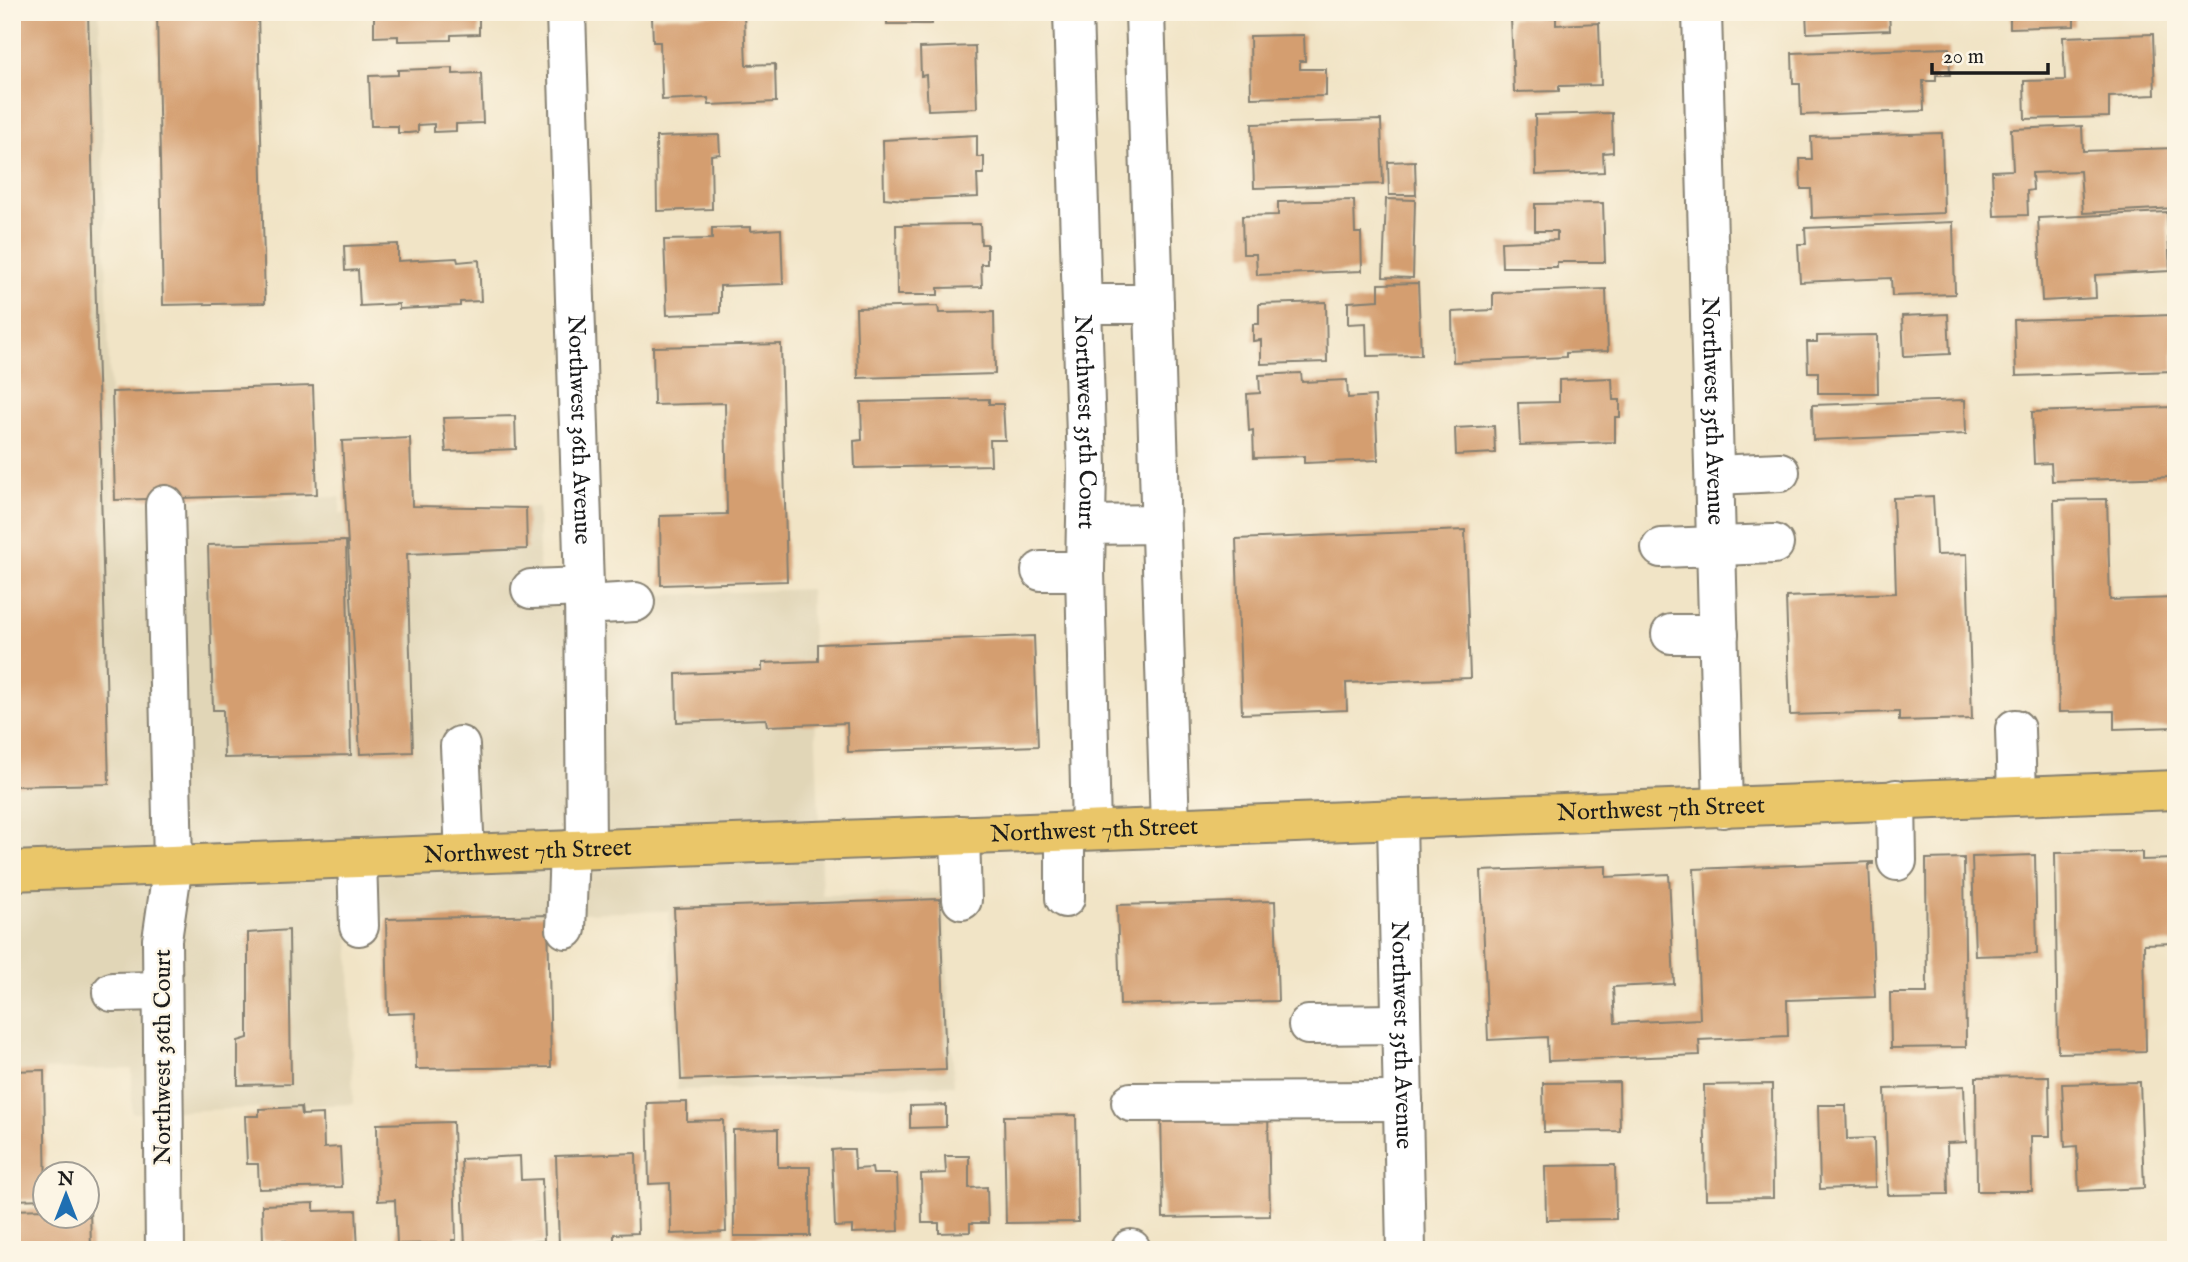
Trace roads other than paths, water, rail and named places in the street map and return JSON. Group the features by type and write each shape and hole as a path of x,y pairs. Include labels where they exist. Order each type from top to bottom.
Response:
{"main road":[{"name":"Northwest 7th Street","path":"12,871 2176,790"}],"street":[{"name":"Northwest 36th Avenue","path":"566,12 584,596 578,849 566,929"},
{"name":"Northwest 35th Court","path":"1065,898 1078,831 1087,469 1073,12"},
{"path":"1145,12 1170,828"},
{"name":"Northwest 35th Avenue","path":"1702,12 1723,808"},
{"path":"1082,304 1154,304"},
{"path":"1716,475 1780,472"},
{"name":"Northwest 36th Court","path":"165,505 173,864 162,940 165,1250"},
{"path":"1086,525 1160,524"},
{"path":"1661,548 1774,544"},
{"path":"1041,571 1085,571"},
{"path":"531,589 635,602"},
{"path":"1671,634 1719,634"},
{"path":"2015,729 2017,795"},
{"path":"460,746 465,854"},
{"path":"1896,799 1897,860"},
{"name":"Northwest 35th Avenue","path":"1397,821 1406,1250"},
{"path":"960,835 962,901"},
{"path":"357,858 359,926"},
{"path":"112,992 161,991"},
{"path":"1308,1025 1401,1024"},
{"path":"1131,1102 1403,1101"}]}
